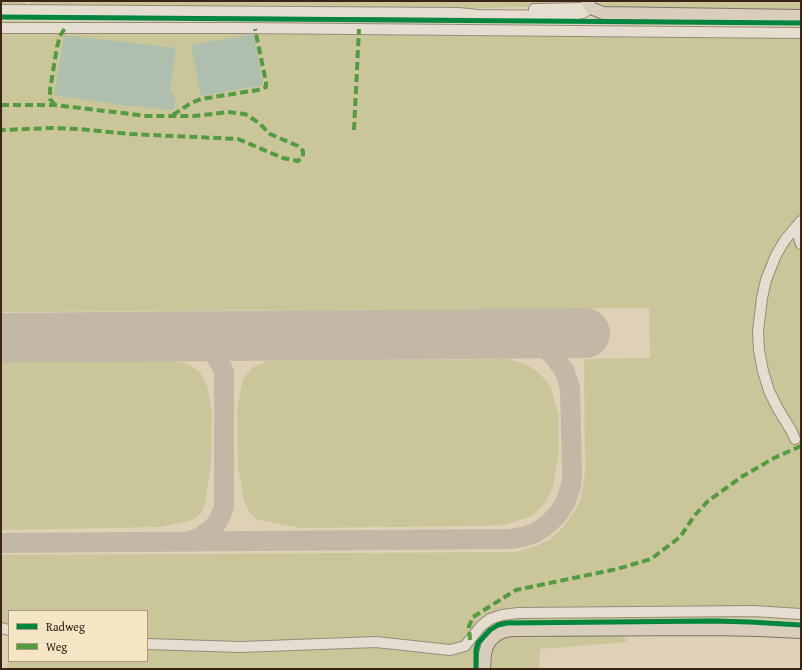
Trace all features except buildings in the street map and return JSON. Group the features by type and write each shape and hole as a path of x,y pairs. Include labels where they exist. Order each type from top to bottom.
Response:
{"main road":[{"path":"589,4 603,13 801,16"},
{"path":"484,669 485,654 491,640 498,634 512,630 712,629 801,632"}],"street":[{"path":"1,10 458,13 478,15 568,16 583,13 589,4"},
{"path":"1,28 801,33"},
{"path":"795,439 769,391 759,350 758,331 766,280 776,255 785,240 801,221"},
{"path":"801,228 798,238 801,244"},
{"path":"148,644 240,647 376,642 450,650 465,646 481,626 490,619 502,615 518,613 753,611 801,614"}],"shaded area":[{"path":"1,1 26,1 25,6 1,6"},
{"path":"31,1 575,1 574,4 568,6 442,9 30,6"},
{"path":"598,1 801,1 801,12 651,10 605,6"},
{"path":"1,21 801,29 801,621 755,618 509,621 498,623 478,638 474,653 474,669 7,669 8,656 8,662 148,662 148,610 8,610 8,627 1,626 1,555 515,552 536,546 550,539 564,526 576,509 581,498 585,473 584,359 650,358 649,308 1,312"},
{"path":"254,34 263,85 201,96 191,45"},
{"path":"64,35 176,48 170,90 175,98 174,110 121,105 54,95"},
{"path":"508,359 524,363 538,372 547,382 551,389 559,416 559,452 553,486 546,502 531,516 507,524 489,526 301,528 263,521 257,519 250,513 244,501 238,468 237,411 244,377 252,368 268,361"},
{"path":"176,361 188,364 200,372 207,386 212,411 211,466 205,504 198,516 193,520 161,527 1,530 1,362"},
{"path":"621,634 628,642 540,649 539,669 491,669 493,649 502,639 514,635"}],"taxiway":[{"path":"1,543 510,539 535,533 547,525 558,514 566,501 571,486 570,388 565,372 553,355 541,345 523,337 505,334"},
{"path":"172,337 195,339 211,349 224,372 224,507 215,526 199,538 190,541"}],"runway":[{"path":"1,338 585,333"}],"marked path":[{"path":"55,105 50,99 50,90 57,47 60,36 65,28"},
{"path":"173,115 191,103 201,99 258,90 266,87 255,29"},
{"path":"354,130 359,29"},
{"path":"1,105 55,105 147,116 195,116 228,112 245,114 259,123 270,134 298,146 303,151 303,157 298,161 283,158 238,139 130,134 52,128 1,130"},
{"path":"470,640 469,626 473,617 516,590 617,569 651,559 680,537 695,515 708,501 743,476 774,458 801,446"}],"cycle path":[{"path":"1,17 801,23"},
{"path":"476,669 476,650 478,643 490,630 498,625 507,623 714,621 801,625"}]}
